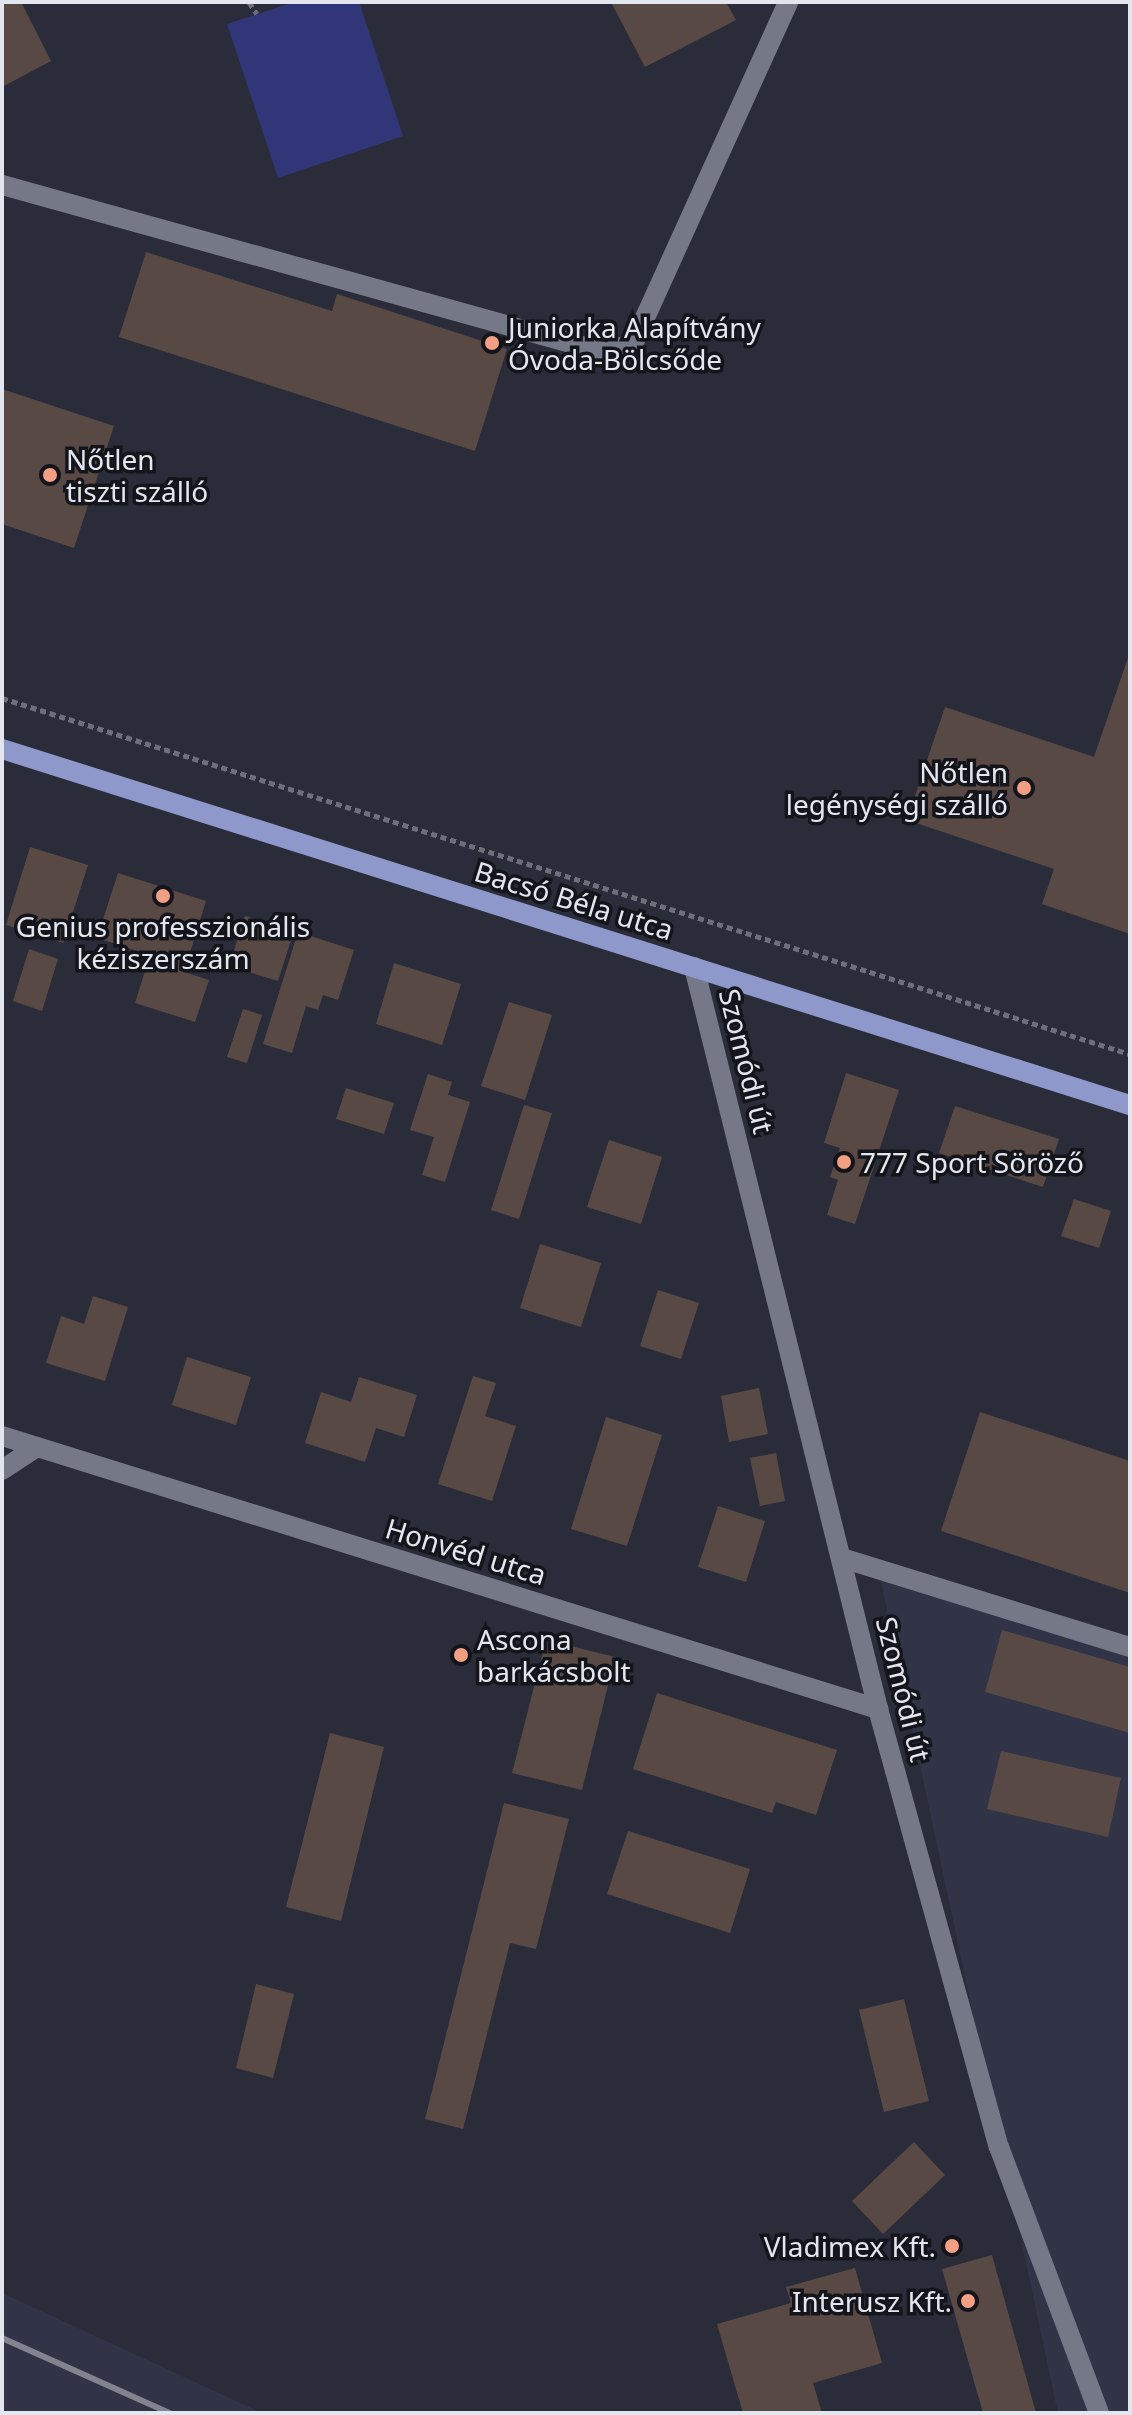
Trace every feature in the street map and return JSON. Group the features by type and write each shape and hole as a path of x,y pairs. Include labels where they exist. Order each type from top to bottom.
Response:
{"main road":[{"name":"Bacsó Béla utca","path":"2,749 1130,1105"}],"street":[{"path":"2,185 607,353 634,342 788,2"},
{"name":"Szomódi út","path":"694,967 878,1709 999,2147 1099,2413"},
{"name":"Honvéd utca","path":"2,1436 878,1709"},
{"path":"2,1470 37,1447"},
{"path":"842,1558 1130,1647"}],"path":[{"path":"249,2 257,14"},
{"path":"2,698 1130,1054"}],"shaded area":[{"path":"294,2 359,2 403,136 278,178 227,24"},
{"path":"880,1577 1130,1655 1130,2413 1058,2413"},
{"path":"2,2293 262,2413 2,2413"}],"building":[{"path":"2,2 21,2 51,61 2,87"},
{"path":"611,2 726,2 736,20 645,67"},
{"path":"146,252 332,311 337,294 507,349 475,451 119,337"},
{"name":"Nőtlen tiszti szálló","path":"2,389 114,426 74,548 2,524"},
{"name":"Nőtlen legénységi szálló","path":"1130,652 1130,934 1042,904 1054,869 907,820 945,707 1094,757"},
{"path":"30,847 88,865 63,943 6,925"},
{"path":"118,873 206,901 184,972 209,980 195,1022 135,1003 150,955 97,938"},
{"path":"245,916 294,931 278,981 229,966"},
{"path":"298,932 354,950 338,1000 323,995 318,1010 306,1006 292,1053 263,1044"},
{"path":"29,949 58,959 42,1011 13,1001"},
{"path":"394,963 461,984 442,1045 376,1024"},
{"path":"509,1002 552,1015 525,1100 481,1086"},
{"path":"243,1009 262,1015 247,1063 227,1057"},
{"path":"846,1073 899,1090 855,1224 827,1215 838,1180 830,1177 840,1148 824,1143"},
{"path":"428,1074 452,1082 448,1095 470,1102 445,1182 422,1175 434,1137 410,1130"},
{"path":"346,1088 394,1103 384,1134 336,1119"},
{"path":"524,1105 552,1113 519,1219 491,1210"},
{"path":"955,1106 1059,1139 1043,1187 939,1153"},
{"path":"609,1140 662,1157 641,1224 587,1207"},
{"path":"1074,1199 1111,1211 1099,1248 1061,1236"},
{"path":"540,1244 601,1263 581,1327 520,1308"},
{"path":"658,1290 699,1303 681,1359 640,1346"},
{"path":"93,1296 128,1307 105,1381 46,1363 61,1316 84,1324"},
{"path":"187,1357 251,1377 236,1425 172,1405"},
{"path":"473,1376 496,1383 485,1416 516,1426 492,1501 438,1484"},
{"path":"359,1377 417,1395 404,1437 376,1428 365,1462 305,1443 321,1392 351,1402"},
{"path":"759,1388 768,1434 729,1442 721,1396"},
{"path":"980,1412 1130,1461 1130,1593 941,1531"},
{"path":"606,1417 662,1435 627,1546 571,1529"},
{"path":"776,1453 785,1501 760,1506 750,1458"},
{"path":"718,1506 765,1521 746,1582 698,1567"},
{"path":"1002,1630 1130,1667 1130,1733 985,1692"},
{"path":"546,1640 615,1657 582,1790 512,1773"},
{"path":"657,1693 837,1750 816,1815 776,1802 772,1813 633,1769"},
{"path":"330,1733 384,1747 341,1921 286,1907"},
{"path":"1001,1751 1121,1778 1108,1837 987,1809"},
{"path":"504,1803 569,1819 536,1949 510,1943 463,2129 425,2119"},
{"path":"628,1831 750,1869 730,1933 607,1894"},
{"path":"256,1984 294,1994 273,2078 236,2068"},
{"path":"904,1999 929,2101 884,2112 859,2010"},
{"path":"914,2142 945,2175 883,2234 852,2201"},
{"path":"992,2255 1036,2413 983,2413 942,2269"},
{"path":"855,2268 882,2363 813,2383 822,2413 743,2413 717,2324 791,2303 786,2287"}],"railway":[{"path":"2,2338 170,2413"}],"place":[{"name":"Juniorka Alapítvány Óvoda-Bölcsőde","path":"492,343"},
{"name":"Nőtlen tiszti szálló","path":"50,475"},
{"name":"Nőtlen legénységi szálló","path":"1024,788"},
{"name":"Genius professzionális kéziszerszám","path":"163,896"},
{"name":"777 Sport Söröző","path":"844,1162"},
{"name":"Ascona barkácsbolt","path":"461,1655"},
{"name":"Vladimex Kft.","path":"952,2246"},
{"name":"Interusz Kft.","path":"968,2301"}]}
